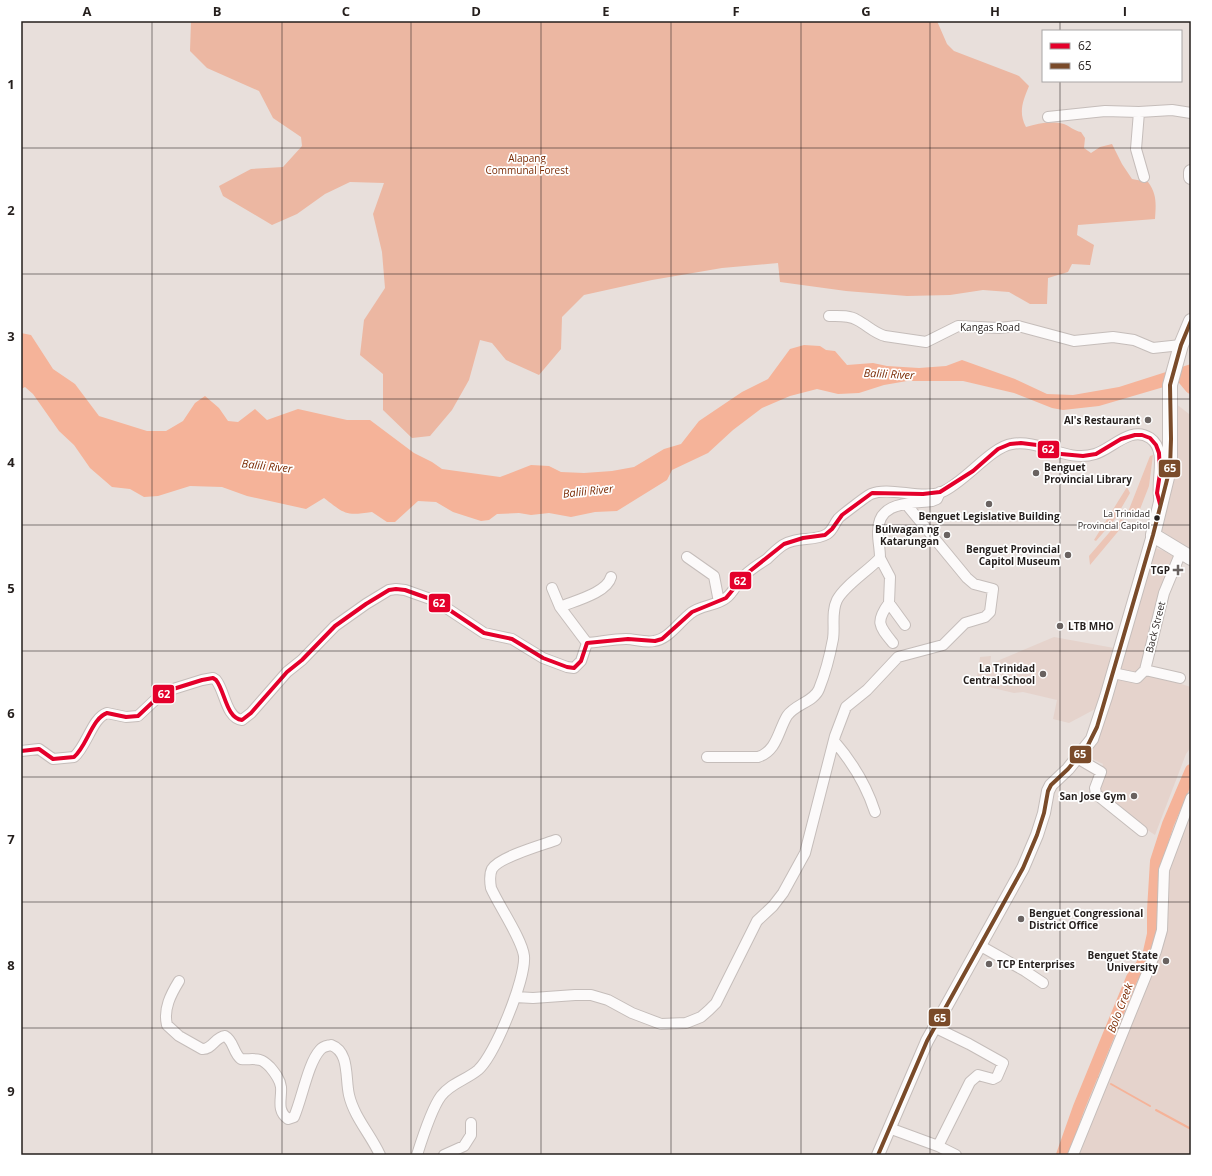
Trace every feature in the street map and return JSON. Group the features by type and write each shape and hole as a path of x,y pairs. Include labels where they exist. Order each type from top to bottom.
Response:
{"highway":[{"path":"1191,172 1191,178"},
{"path":"1186,555 1153,535 1170,465 1172,439 1170,385 1181,345 1190,328"}],"main road":[{"path":"878,1155 916,1062 979,945 1023,868 1037,835 1044,813 1048,791 1051,785 1088,745 1097,727 1153,535"}],"street":[{"path":"1048,117 1105,110 1139,112 1172,110 1191,113"},
{"path":"1139,112 1136,149 1144,177"},
{"name":"Kangas Road","path":"829,316 850,317 856,319 879,334 885,336 926,342 951,329 964,325 992,328 1018,326 1078,341 1113,337 1134,340 1158,349 1181,345"},
{"path":"587,643 628,639 655,641 669,634 692,612 704,606 719,602 732,593 745,575 790,541 825,535 832,529 842,515 872,493 923,494 940,492 973,471 998,449 1010,444 1021,443 1037,445 1061,454 1083,456 1096,454 1121,439 1135,435 1142,435 1150,438 1156,445 1159,452 1160,473 1157,493 1160,504"},
{"path":"893,643 882,630 880,624 882,613 888,603 890,578 880,558 878,533 881,516 885,510 892,506 938,499 940,492"},
{"path":"514,997 533,998 591,995 608,1000 632,1013 661,1024 686,1023 705,1014 716,1003 757,921 773,906 783,893 806,853 834,741 842,714 846,707 867,690 890,663 903,655 936,648 943,645 965,623 988,615 992,608 994,589 974,584 966,578 906,504"},
{"name":"Back Street","path":"1145,670 1164,593 1186,555"},
{"path":"687,557 714,576 719,602"},
{"path":"707,757 758,756 765,754 771,749 788,715 795,708 813,696 819,689 833,640 836,602 840,594 880,558"},
{"path":"560,607 604,588 610,582 611,577"},
{"path":"552,588 560,607 587,643"},
{"path":"21,751 38,749 53,759 74,757 84,745 96,722 103,714 107,713 133,717 138,716 164,693 208,678 216,680 232,714 236,719 242,720 251,713 287,672 302,660 335,626 389,590 405,590 436,601 484,633 512,639 543,658 567,667 578,666 581,662 587,643"},
{"path":"888,603 905,625"},
{"path":"1113,673 1137,678 1145,670 1180,678"},
{"path":"834,741 851,761 868,790 875,812"},
{"path":"1077,758 1101,772 1095,788 1096,794 1142,831"},
{"path":"1073,1155 1156,951 1162,930 1164,870 1191,798"},
{"path":"417,1155 440,1098 454,1083 478,1070 487,1060 495,1047 521,976 524,955 491,888 490,878 492,869 498,862 508,857 556,840"},
{"path":"979,945 1043,983"},
{"path":"179,981 169,1000 166,1020 167,1025 179,1036 202,1049 209,1048 220,1037 225,1036 230,1039 235,1052 241,1059 261,1060 267,1064 275,1073 279,1081 280,1110 288,1119 294,1117 299,1106 318,1053 325,1046 331,1045 336,1047 343,1055 349,1095 353,1107 380,1155"},
{"path":"934,1027 964,1041 1002,1063 997,1077 993,1079 978,1075 970,1082 938,1146"},
{"path":"444,1155 464,1146 471,1135 471,1123"},
{"path":"889,1128 938,1146 956,1155"}],"shaded area":[{"path":"1175,403 1189,414 1191,413 1191,551 1162,531 1162,519 1178,441"},
{"path":"1153,455 1149,486 1137,517 1128,512 1150,456"},
{"path":"1127,487 1130,493 1115,519 1096,541 1094,540"},
{"path":"1121,519 1126,522 1090,565 1089,556"},
{"path":"1153,547 1178,559 1139,673 1117,673"},
{"name":"La Trinidad Central School","path":"1054,637 1114,648 1101,706 1069,723 1053,719 1057,700 1023,692 1014,693 976,684 980,657 991,656 990,664"},
{"path":"1144,673 1191,687 1191,747 1186,754 1155,835 1096,794 1103,764 1084,755 1115,678"},
{"name":"Benguet State University","path":"1191,762 1191,1155 1065,1155 1147,947 1150,935 1151,864"}],"green space":[{"name":"Alapang Communal Forest","path":"191,21 937,21 947,44 954,51 1019,76 1029,86 1022,106 1022,116 1026,127 1045,123 1064,124 1076,131 1081,132 1085,138 1084,148 1091,153 1100,147 1112,144 1122,164 1132,179 1148,182 1151,186 1155,199 1155,219 1078,225 1077,235 1094,245 1090,265 1072,264 1068,272 1048,278 1047,304 1030,304 1009,292 983,290 950,295 907,296 846,291 780,282 778,263 722,268 652,280 584,295 562,317 561,349 539,375 506,360 492,343 480,340 469,380 452,410 430,436 412,438 383,410 383,374 360,355 364,320 385,288 382,252 373,214 384,183 350,182 325,194 297,214 272,225 223,196 219,186 251,169 283,167 302,146 301,137 273,118 259,91 207,68 190,51"}],"water":[{"name":"Balili River","path":"21,333 31,335 53,369 75,384 99,416 147,431 166,431 183,421 195,403 205,396 219,408 228,421 238,422 255,409 267,420 298,409 347,420 370,420 414,453 442,469 500,477 531,465 549,466 561,472 584,473 612,471 634,467 664,449 681,444 699,421 742,392 768,379 790,349 804,345 820,346 826,350 835,351 847,365 873,363 887,366 919,368 946,366 962,360 1015,379 1047,394 1073,395 1119,387 1191,364 1191,379 1099,406 1063,410 1052,408 1014,393 963,381 907,381 884,385 859,393 838,394 817,389 790,396 762,408 733,430 708,453 672,470 667,480 617,511 595,512 571,517 549,513 531,515 519,513 497,514 489,520 481,521 453,512 436,502 418,501 395,522 387,522 372,512 350,514 341,511 324,498 306,509 247,496 222,487 190,486 158,496 144,497 130,489 112,487 90,468 74,445 59,431 33,394 25,387 21,389"}],"waterway":[{"name":"Bolo Creek","path":"1181,376 1191,388"},
{"name":"Bolo Creek","path":"1062,1155 1079,1107 1132,978 1148,956 1153,934 1156,861 1168,824 1191,770"},
{"name":"Bolo Creek","path":"1093,1074 1098,1077"},
{"path":"1111,1084 1150,1106"},
{"path":"1156,1110 1191,1129"}],"transit line":[{"name":"65","path":"878,1155 927,1041 1023,868 1037,835 1044,813 1048,791 1051,785 1068,769 1088,745 1097,727 1153,535 1170,468 1170,385 1181,345 1191,321"},
{"name":"62","path":"21,751 39,749 53,759 74,757 83,746 97,720 107,713 126,717 138,716 155,700 170,690 213,678 219,685 232,714 242,720 251,713 287,672 302,660 335,626 389,590 405,590 436,601 484,633 512,639 543,658 574,668 581,661 587,643 628,639 655,641 662,639 692,612 726,598 745,575 784,544 803,538 825,535 832,529 842,515 872,493 923,494 940,492 973,471 998,449 1010,444 1021,443 1037,445 1061,454 1083,456 1096,454 1121,439 1135,435 1142,435 1150,438 1156,445 1159,453 1160,473 1157,493 1160,504"}],"place":[{"name":"Al's Restaurant","path":"1148,420"},
{"name":"Benguet Provincial Library","path":"1036,473"},
{"name":"Benguet Legislative Building","path":"989,504"},
{"name":"La Trinidad Provincial Capitol","path":"1157,518"},
{"name":"Bulwagan ng Katarungan","path":"947,535"},
{"name":"Benguet Provincial Capitol Museum","path":"1068,555"},
{"name":"TGP","path":"1178,570"},
{"name":"LTB MHO","path":"1060,626"},
{"name":"La Trinidad Central School","path":"1043,674"},
{"name":"San Jose Gym","path":"1134,796"},
{"name":"Benguet Congressional District Office","path":"1021,919"},
{"name":"Benguet State University","path":"1166,961"},
{"name":"TCP Enterprises","path":"989,964"}]}
